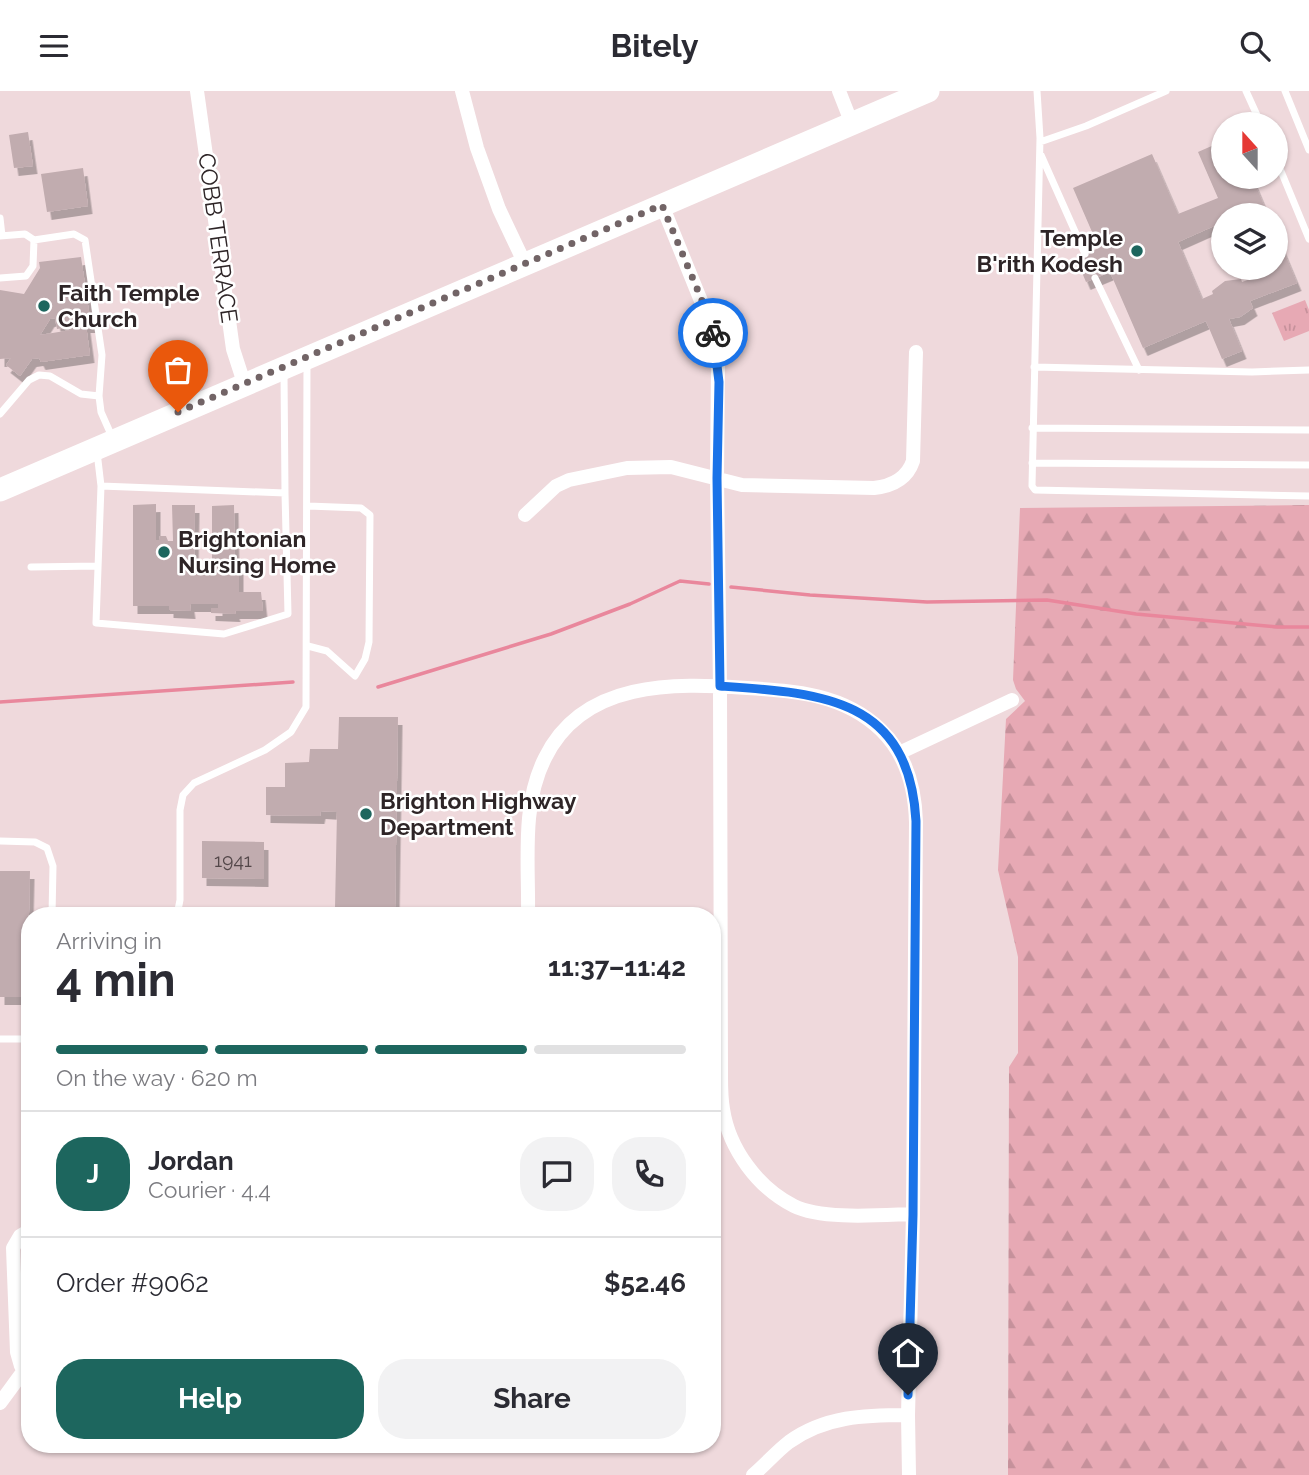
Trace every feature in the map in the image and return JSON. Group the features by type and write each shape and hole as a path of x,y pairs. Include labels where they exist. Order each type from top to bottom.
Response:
{"main road":[{"path":"0,489 928,91"}],"street":[{"name":"COBB TERRACE","path":"197,91 233,349 244,383"},
{"path":"462,91 477,148 499,209 525,264"},
{"path":"839,91 852,124"},
{"path":"662,205 701,298 715,343 719,382 717,478 721,907"},
{"path":"525,515 556,486 569,480 627,468 671,467 743,485 874,488 895,483 908,473 913,461 916,352"},
{"path":"528,907 530,809 539,773 556,740 581,715 600,703 633,690 670,685 806,693 855,710 881,730 899,753 912,785 916,821 909,1475"},
{"path":"899,753 1012,700"},
{"path":"721,1076 723,1110 733,1141 748,1168 769,1188 796,1207 839,1216 913,1215"},
{"path":"21,1235 6,1245 18,1361 21,1364"},
{"path":"0,1403 21,1377"},
{"path":"753,1475 791,1441 827,1422 860,1415 908,1415"}],"lane":[{"path":"1037,91 1040,152 1032,486 1035,490 1309,496"},
{"path":"1040,142 1166,91"},
{"path":"1246,91 1256,112"},
{"path":"1285,91 1309,150"},
{"path":"1040,152 1085,254"},
{"path":"1288,188 1309,239"},
{"path":"0,218 1,236 25,234 34,240 74,235 85,240 102,355 99,395 105,444 96,623 224,634 288,614 284,366"},
{"path":"0,278 26,276 33,266 34,240"},
{"path":"1096,278 1139,370"},
{"path":"179,907 180,810 183,795 194,783 265,750 291,732 306,707 307,357"},
{"path":"1034,367 1252,372 1309,370"},
{"path":"0,414 29,380 39,375 50,376 81,394 99,395"},
{"path":"1032,428 1309,431"},
{"path":"1032,463 1309,464"},
{"path":"101,487 285,493"},
{"path":"308,506 362,509 370,515 369,642 365,659 355,676 327,651 308,646"},
{"path":"31,567 98,566"},
{"path":"0,841 35,842 47,848 53,866 52,907"},
{"path":"0,1039 21,1039"}],"green space":[{"path":"1305,300 1309,310 1309,331 1284,341 1272,313"},
{"path":"1309,505 1309,1475 1008,1475 1009,1067 1018,1053 1018,957 998,870 1006,719 1025,701 1013,680 1020,508"}],"building":[{"path":"28,132 33,166 14,168 9,135"},
{"name":"Temple B'rith Kodesh","path":"1211,146 1211,182 1198,152"},
{"name":"Temple B'rith Kodesh","path":"1152,154 1178,214 1218,198 1214,189 1257,189 1263,203 1211,203 1211,227 1178,242 1202,299 1213,294 1212,291 1225,281 1288,280 1288,262 1297,283 1250,301 1253,308 1240,317 1229,319 1242,351 1222,359 1206,321 1143,348 1110,272 1086,282 1076,258 1099,248 1073,188"},
{"path":"83,168 88,206 47,212 41,174"},
{"name":"Faith Temple Church","path":"81,257 91,325 86,325 90,355 41,362 39,358 32,359 20,376 6,365 11,358 0,359 0,290 24,294 40,268 39,262","holes":["55,318 57,329 70,327 71,330 40,335 50,319"]},
{"name":"Brightonian Nursing Home","path":"156,504 156,540 159,540 160,536 166,536 168,541 173,541 172,505 195,505 194,569 198,569 198,565 208,566 209,570 212,570 212,506 234,505 235,563 239,563 239,592 261,592 263,611 211,613 211,608 218,608 218,604 190,604 191,611 169,610 169,606 133,606 133,505"},
{"name":"Brighton Highway Department","path":"339,717 398,717 395,907 335,907 337,812 321,811 320,816 266,815 266,787 285,787 285,763 309,762 310,749 338,749"},
{"path":"202,841 264,842 264,879 202,878"},
{"path":"0,871 30,871 29,907 21,907 21,997 0,997"}],"waterway":[{"path":"378,687 551,634 630,604 680,581 709,584"},
{"path":"731,587 927,602 1047,600 1136,614 1277,627 1309,627"},
{"path":"0,702 293,682"}],"way so far":[{"path":"178,412 662,205 713,333"}],"place":[{"name":"Temple B'rith Kodesh","path":"1137,251"},
{"name":"Faith Temple Church","path":"44,306"},
{"name":"Brightonian Nursing Home","path":"164,552"},
{"name":"Brighton Highway Department","path":"366,814"}],"route":[{"path":"713,333 719,382 717,478 720,686 806,693 855,710 881,730 891,742 899,753 912,785 916,821 913,1215 908,1395"}]}
